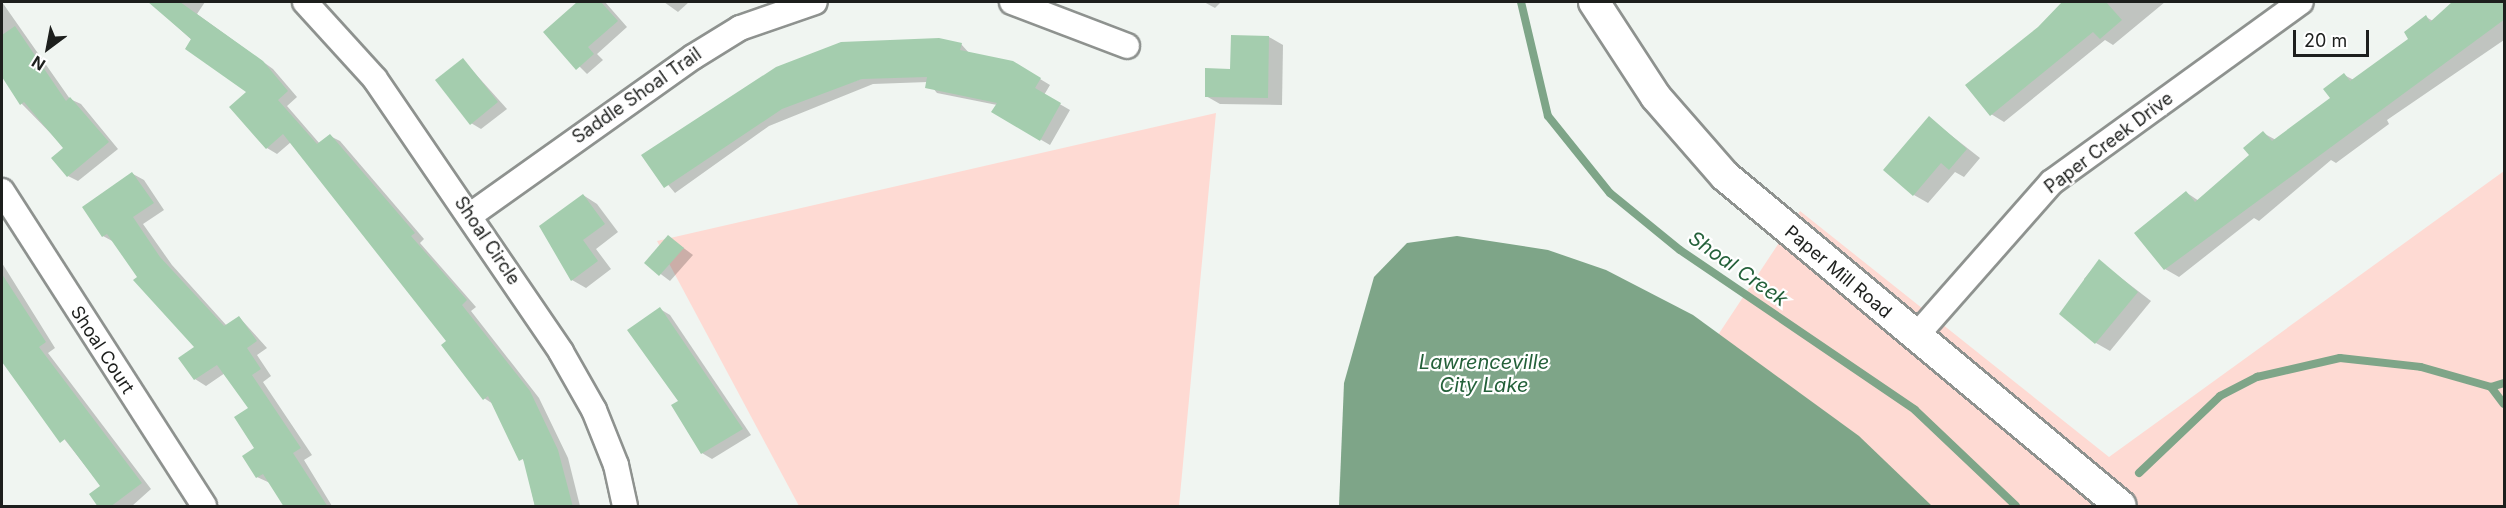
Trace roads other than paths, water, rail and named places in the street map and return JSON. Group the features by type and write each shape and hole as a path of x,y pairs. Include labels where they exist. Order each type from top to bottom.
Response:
{"street":[{"name":"Shoal Circle","path":"305,2 375,79 421,153 472,214 594,410 616,465 625,507"},
{"name":"Saddle Shoal Trail","path":"472,214 701,51 740,28 815,2"},
{"path":"1012,2 1127,46"},
{"name":"Paper Mill Road","path":"1593,2 1656,97 1725,176 2121,507"},
{"name":"Paper Creek Drive","path":"1916,336 2052,182 2301,2"},
{"name":"Shoal Court","path":"2,191 204,507"}],"water":[{"name":"Lawrenceville City Lake","path":"1457,236 1548,250 1606,270 1693,315 1859,436 1932,506 1339,506 1344,383 1374,277 1407,243"}],"waterway":[{"name":"Shoal Creek","path":"1521,2 1548,116 1610,193 1680,250 1915,410 2016,506"},
{"name":"Shoal Creek","path":"2139,473 2220,396 2257,377 2340,358 2421,367 2491,387 2504,404"},
{"path":"2491,387 2504,383"}]}
